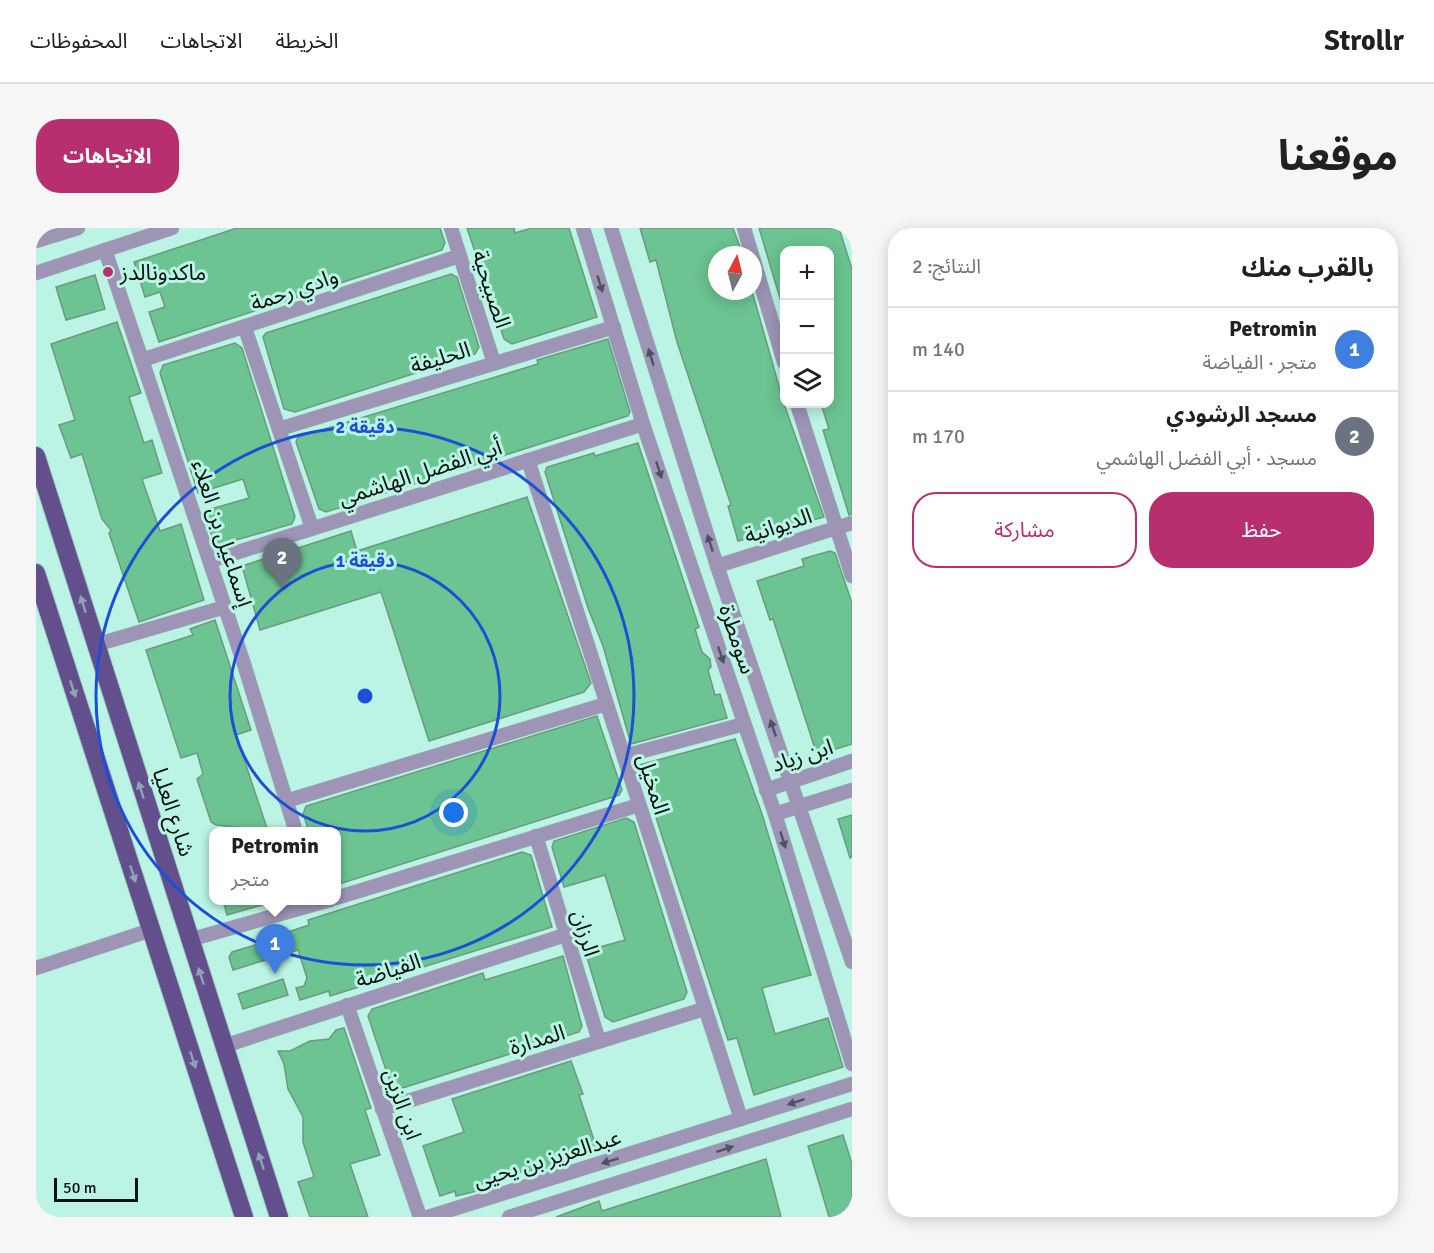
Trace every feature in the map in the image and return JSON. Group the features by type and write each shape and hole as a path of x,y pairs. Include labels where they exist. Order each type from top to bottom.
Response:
{"main road":[{"name":"شارع العليا","path":"36,456 279,1217"},
{"path":"36,573 244,1217"}],"street":[{"path":"36,241 78,228"},
{"path":"36,273 172,228"},
{"name":"الصبيحية","path":"451,228 494,363"},
{"name":"سومطرة","path":"583,228 643,424 775,814 852,1064"},
{"name":"سومطرة","path":"611,228 717,566 852,962"},
{"path":"744,228 750,246"},
{"name":"إسماعيل بن العلاء","path":"105,250 210,561 295,827"},
{"name":"وادي رحمة","path":"142,360 459,256"},
{"path":"762,287 782,354"},
{"name":"الحليفة","path":"279,429 614,327"},
{"path":"245,328 312,528"},
{"path":"798,408 852,576"},
{"name":"أبي الفضل الهاشمي","path":"210,561 643,424"},
{"name":"المخيل","path":"528,460 741,1119"},
{"name":"الديوانية","path":"717,566 852,523"},
{"path":"95,645 225,607"},
{"path":"286,801 606,704"},
{"path":"624,756 744,724"},
{"name":"ابن زياد","path":"765,790 852,761"},
{"path":"775,814 852,790"},
{"path":"341,896 639,806"},
{"name":"الرزان","path":"536,836 599,1041"},
{"path":"189,940 312,905"},
{"path":"838,916 852,911"},
{"path":"36,968 152,930"},
{"name":"الفياضة","path":"224,1046 565,935"},
{"name":"ابن الزين","path":"347,1005 420,1217"},
{"name":"المدارة","path":"382,1108 704,1009"},
{"name":"عبدالعزيز بن يحيى","path":"428,1217 852,1084"},
{"name":"عبدالعزيز بن يحيى","path":"509,1217 528,1214 852,1109"},
{"path":"679,1140 686,1162"}],"building":[{"path":"237,228 440,228 445,243 442,250 159,342 149,312 165,307 160,292 145,297 134,262"},
{"path":"467,228 514,228 515,233 532,228 569,228 597,317 512,344 504,339"},
{"path":"640,228 733,228 740,246 708,246 708,300 755,300 780,390 780,408 785,408 824,517 738,541 728,506 731,505 677,342 656,260 650,262"},
{"path":"759,228 839,228 852,269 852,514 849,515 823,430 829,429 822,408 834,408 834,246 780,246 780,298"},
{"path":"451,274 457,277 479,347 475,354 295,412 284,409 263,337 266,333"},
{"path":"95,275 105,309 66,320 56,287"},
{"path":"117,322 141,393 129,397 144,443 152,440 162,473 142,479 160,531 181,524 204,600 139,622 109,533 111,530 102,519 82,454 71,458 59,425 75,420 51,344"},
{"path":"608,339 630,412 628,416 326,512 319,509 296,442 298,437 538,364 537,360"},
{"path":"235,343 242,348 295,517 292,524 215,546 204,511 249,498 243,479 198,493 160,373 163,365"},
{"path":"638,443 699,627 695,629 702,652 710,659 711,667 708,670 715,695 720,694 727,718 631,744 603,646 588,608 545,472 547,467"},
{"path":"527,497 591,683 584,692 429,741 381,592 260,630 242,566 351,531 357,551"},
{"path":"830,551 835,553 852,603 852,744 817,755 773,619 770,620 757,581 804,566 802,559"},
{"path":"215,620 251,730 236,735 267,827 233,827 216,825 211,822 197,779 203,774 197,753 181,758 146,650 193,635 190,629"},
{"path":"597,716 622,790 619,795 341,883 341,827 308,827 303,814 306,806"},
{"path":"735,739 762,814 811,975 762,988 775,1034 828,1018 843,1067 754,1095 737,1038 728,1040 639,765"},
{"path":"852,815 852,857 850,858 838,819"},
{"path":"626,818 634,822 687,992 684,999 613,1022 605,1017 585,951 625,940 605,875 564,887 552,847 554,841"},
{"path":"522,852 531,855 552,927 330,996 329,991 300,1000 296,988 304,986 307,978 298,950 233,970 229,957 232,952 265,942 281,949 276,936 309,925 308,920"},
{"path":"224,905 262,905 227,915"},
{"path":"563,956 582,1026 579,1032 393,1091 368,1016 372,1009 483,973 485,980"},
{"path":"283,979 288,995 243,1009 238,994"},
{"path":"344,1028 371,1108 365,1110 380,1155 350,1164 368,1217 310,1217 298,1182 314,1177 303,1142 303,1117 288,1089 284,1064 278,1051 290,1051 310,1041 329,1039 336,1030"},
{"path":"571,1061 583,1094 579,1095 598,1152 525,1175 524,1171 475,1186 477,1191 456,1196 455,1191 440,1196 423,1146 464,1132 452,1099"},
{"path":"843,1135 852,1164 852,1217 829,1217 808,1146"},
{"path":"766,1159 781,1217 556,1217 599,1201 602,1211"}],"place":[{"name":"ماكدونالدز","path":"108,272"},
{"name":"مسجد الرشودي","path":"282,588"},
{"name":"Petromin","path":"275,974"}]}
